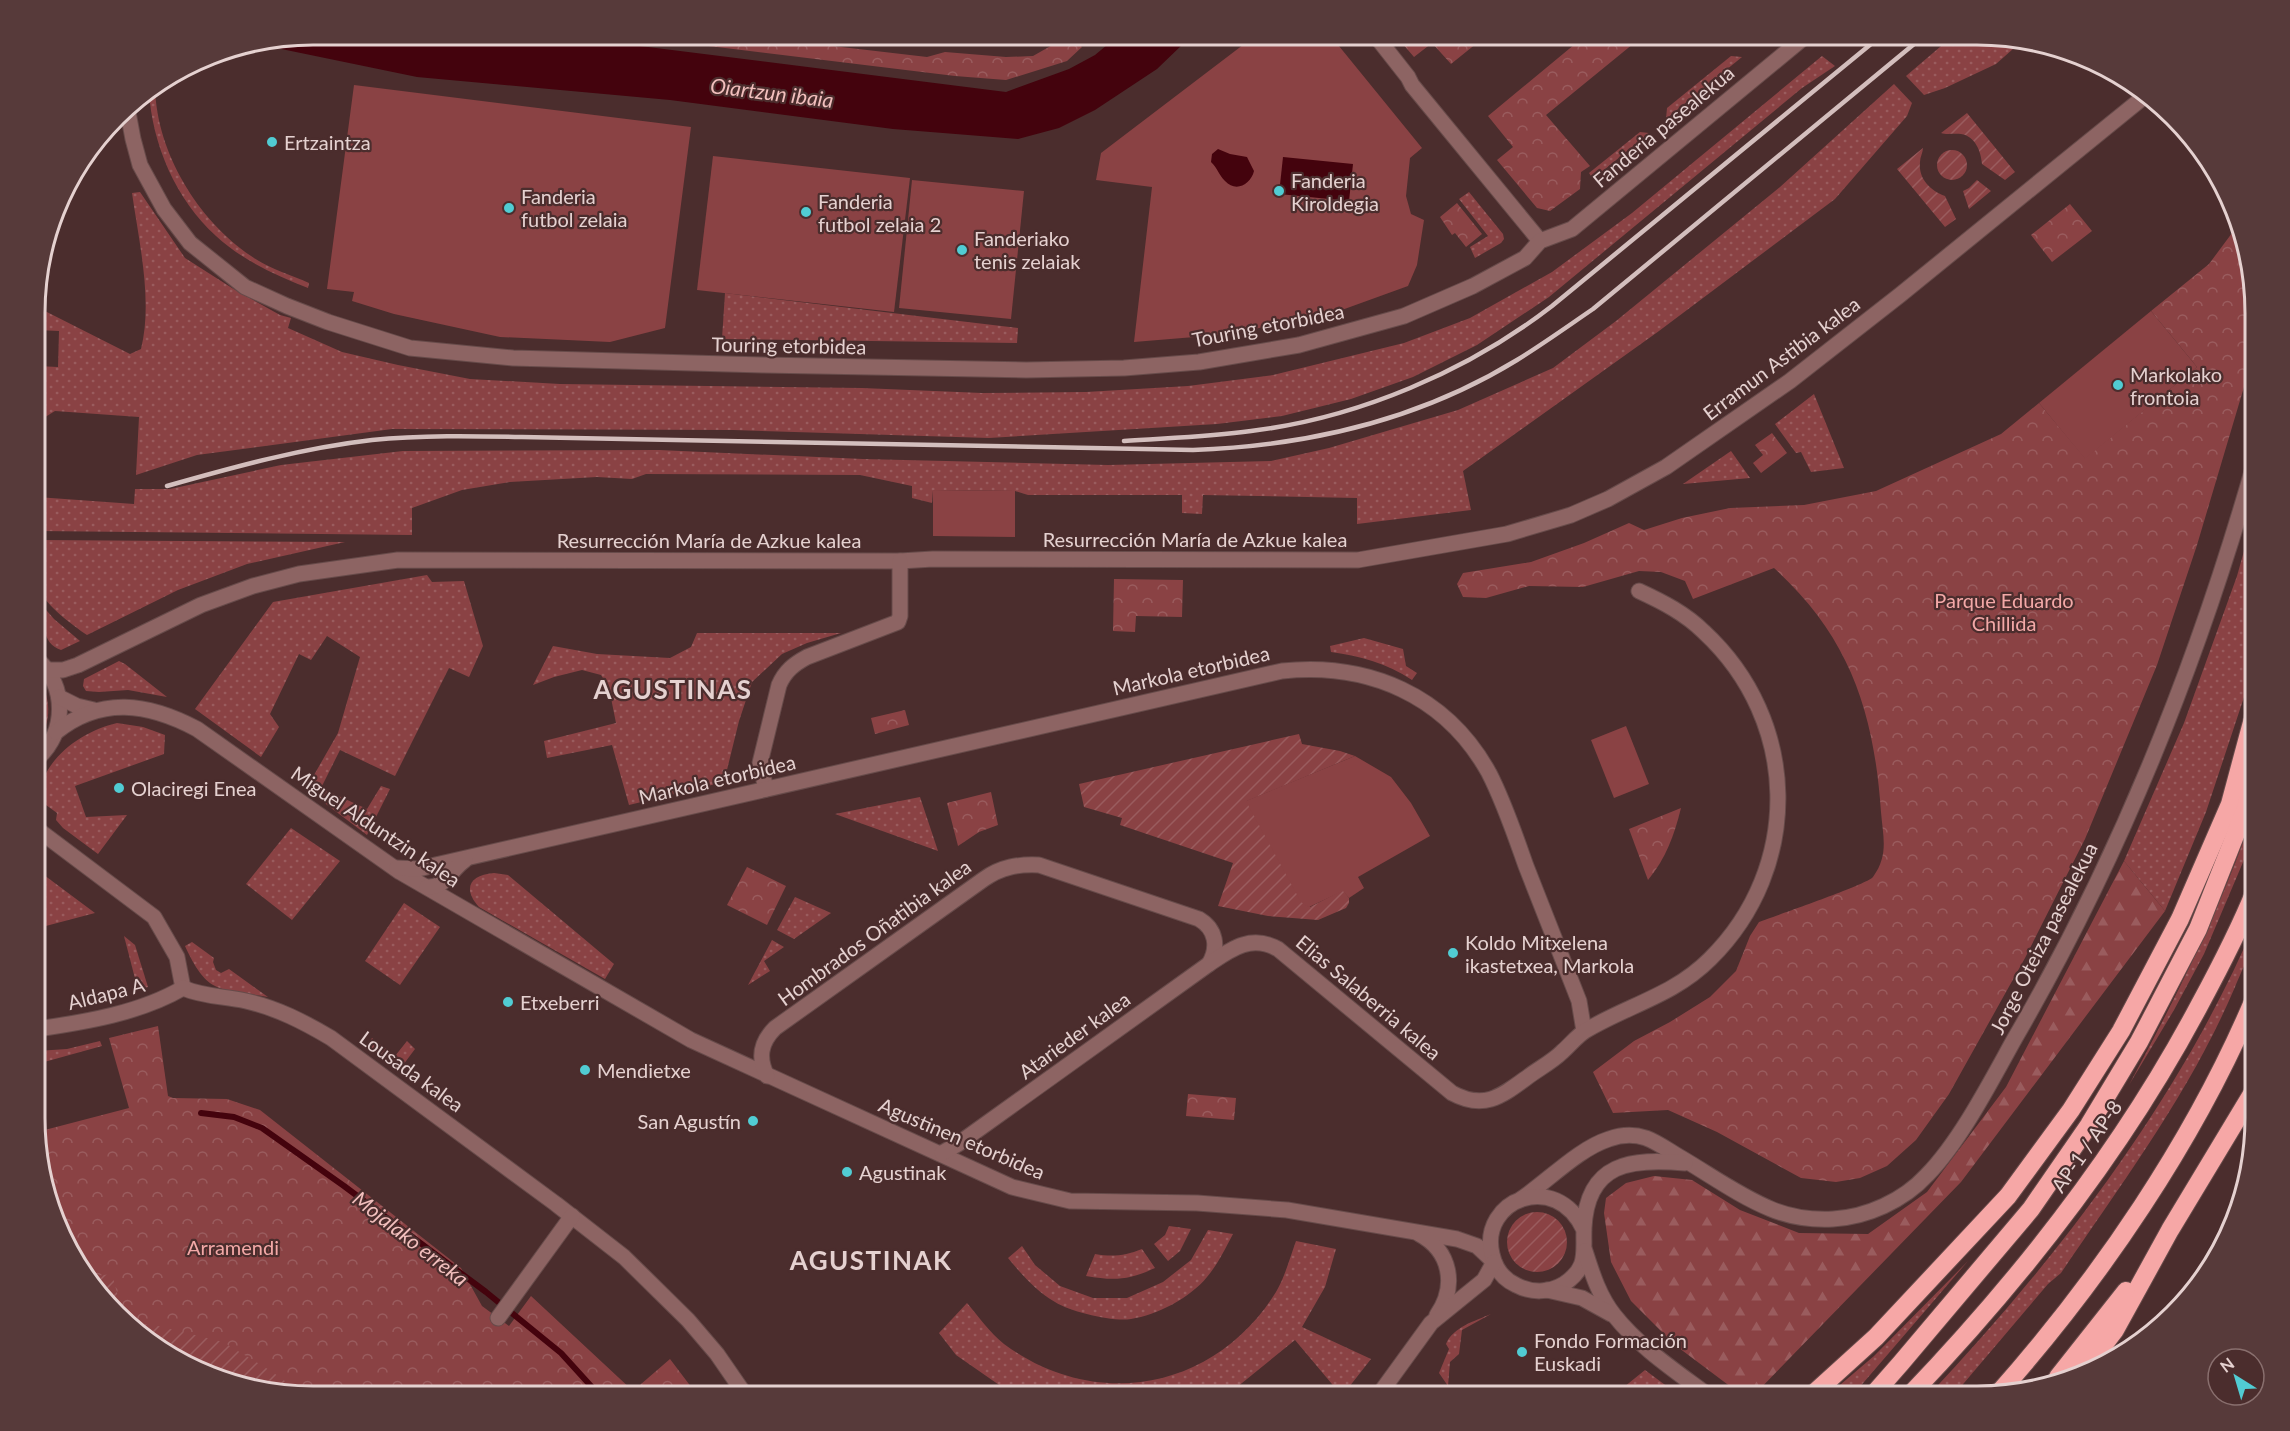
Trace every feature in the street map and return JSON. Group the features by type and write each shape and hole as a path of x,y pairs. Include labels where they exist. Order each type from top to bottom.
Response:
{"highway":[{"path":"1822,1386 1876,1338 2008,1196 2071,1110 2121,1031 2180,919 2230,804 2245,748"},
{"path":"1881,1386 2031,1209 2089,1125 2139,1042 2198,928 2245,810"},
{"name":"AP-1 / AP-8","path":"1918,1386 1988,1310 2043,1244 2110,1153 2172,1058 2213,981 2245,912"},
{"path":"2006,1384 2033,1354 2128,1227 2170,1161 2213,1084 2245,1018"},
{"path":"2093,1359 2115,1330 2170,1230 2245,1106"},
{"path":"2062,1372 2125,1294 2170,1230"}],"street":[{"path":"1383,45 1424,100 1540,241"},
{"name":"Fanderia pasealekua","path":"1540,241 1572,229 1794,45"},
{"name":"Erramun Astibia kalea","path":"1390,554 1507,534 1539,526 1571,515 1637,483 1723,428 1790,381 2140,100"},
{"name":"Touring etorbidea","path":"129,119 140,165 164,209 190,243 245,287 328,322 410,348 501,357 1026,370 1124,368 1198,362 1299,345 1404,316 1473,286 1525,258 1540,241"},
{"name":"Jorge Oteiza pasealekua","path":"1521,1199 1590,1148 1619,1136 1649,1139 1756,1202 1793,1216 1833,1219 1873,1210 1892,1202 1926,1176 1969,1118 2033,1008 2109,859 2166,728 2230,548 2245,495"},
{"name":"Resurrección María de Azkue kalea","path":"45,663 63,670 78,665 201,605 253,586 299,574 398,560 1358,560 1390,554"},
{"path":"763,790 759,763 783,676 798,661 898,622 900,616 900,561"},
{"path":"1584,1031 1670,991 1715,955 1741,923 1753,902 1763,879 1776,832 1778,790 1775,757 1769,733 1750,688 1736,667 1703,630 1676,611 1640,591"},
{"name":"Markola etorbidea","path":"394,868 418,869 1282,671 1326,669 1369,676 1410,693 1429,706 1463,736 1483,764 1508,817 1579,1001 1584,1031"},
{"path":"45,670 59,697 60,714 56,732 45,750"},
{"name":"Miguel Alduntzin kalea","path":"59,697 77,706 94,710 134,707 166,714 189,725 394,868 691,1040"},
{"name":"Miguel Alduntzin kalea","path":"56,732 74,719 94,710"},
{"path":"45,835 154,917 177,957 183,988"},
{"name":"Markola etorbidea","path":"430,889 440,885 458,864 474,856"},
{"path":"430,889 428,882 430,871 439,864"},
{"name":"Hombrados Oñatibia kalea","path":"767,1076 761,1060 761,1051 764,1042 775,1028 993,873 1016,865 1051,868 1199,919 1206,923 1214,935 1215,950 1209,964"},
{"name":"Elias Salaberria kalea","path":"1230,950 1237,945 1253,942 1262,942 1278,949 1452,1094 1468,1100 1486,1101 1504,1094 1561,1054 1584,1031"},
{"name":"Atarieder kalea","path":"942,1153 958,1144 1230,950"},
{"name":"Aldapa A","path":"45,1028 65,1026 154,1003 183,988"},
{"name":"Lousada kalea","path":"183,988 201,995 224,997 268,1007 311,1026 331,1038 624,1257 657,1287 717,1354 739,1386"},
{"name":"Agustinen etorbidea","path":"691,1040 1012,1187 1070,1201 1197,1203 1287,1210 1468,1242 1477,1246 1494,1261"},
{"path":"1691,1164 1653,1160 1635,1162 1615,1169 1602,1178 1587,1202 1584,1230 1586,1251 1596,1285 1614,1315 1649,1349 1696,1386"},
{"path":"1584,1230 1570,1208 1559,1201 1534,1196 1521,1199 1503,1212 1495,1223 1491,1241 1494,1261 1501,1274 1510,1282 1534,1292 1558,1287 1568,1281 1582,1262 1586,1251"},
{"path":"498,1318 572,1216"},
{"name":"Agustinen etorbidea","path":"1411,1231 1421,1234 1438,1247 1448,1266 1447,1296 1431,1323"},
{"path":"1385,1386 1431,1323 1484,1280 1494,1261"},
{"path":"1547,1290 1582,1298 1614,1315"}],"green space":[{"path":"701,45 824,45 927,57 945,52 1006,57 1033,56 1052,45 1080,45 1082,47 1067,61 1006,80 955,76"},
{"name":"Fanderia Kiroldegia","path":"1243,45 1338,45 1422,148 1410,158 1406,196 1411,214 1424,220 1417,265 1408,286 1339,311 1231,334 1134,342 1152,187 1096,180 1101,153"},
{"path":"1404,45 1429,45 1414,57"},
{"path":"1434,45 1475,45 1451,64"},
{"path":"1574,45 1632,45 1546,115 1590,166 1581,172 1580,189 1550,211 1537,208 1497,160 1513,147 1488,116"},
{"path":"1942,45 2015,47 1996,64 1945,88 1924,95 1906,76"},
{"path":"1731,56 1742,57 1666,119 1667,108"},
{"path":"1822,56 1835,66 1802,88 1549,297 1477,345 1413,377 1351,399 1282,416 1217,424 989,438 733,430 392,429 197,455 136,475 139,417 55,411 45,417 45,366 58,367 59,331 45,330 45,311 130,354 141,349 146,311 145,291 132,193 140,192 185,258 232,288 280,315 291,318 288,328 342,352 470,379 560,384 862,388 982,393 1086,392 1188,386 1273,375 1404,343 1470,318 1552,272 1632,213"},
{"path":"1894,84 1912,103 1907,116 1835,199 1659,331 1463,471 1471,510 1357,524 1357,498 1203,495 1202,514 1182,513 1182,495 1028,495 1015,491 933,490 932,503 912,498 912,486 860,475 646,474 632,479 597,477 510,482 462,490 412,508 412,535 45,531 45,498 134,504 135,489 170,489 281,465 403,451 659,450 863,459 1108,465 1271,461 1329,448 1458,410 1553,368 1616,321 1780,187"},
{"name":"Fanderia futbol zelaia","path":"354,85 691,127 665,328 610,342 500,337 394,314 352,301 354,292 327,289"},
{"path":"156,96 164,137 173,161 199,206 216,226 254,258 309,283 308,288 248,260 226,245 202,222 189,206 169,170 161,151 150,100"},
{"path":"1967,113 2015,172 2005,180 1982,164 1979,149 1966,135 1941,133"},
{"path":"1640,132 1649,133 1593,179 1589,173"},
{"path":"1923,148 1920,168 1923,179 1930,188 1945,196 1956,219 1945,227 1897,169"},
{"path":"1952,150 1962,155 1967,165 1962,175 1952,180 1942,175 1937,165 1942,155"},
{"name":"Fanderia futbol zelaia 2","path":"713,156 910,178 894,312 697,290"},
{"name":"Fanderiako tenis zelaiak","path":"912,180 1024,191 1011,319 899,308"},
{"path":"1977,180 1991,191 1969,209 1963,191"},
{"path":"1469,192 1503,234 1504,239 1475,258 1470,247 1488,236 1459,199"},
{"path":"1457,203 1482,234 1466,247 1455,233 1452,235 1440,217"},
{"path":"2070,204 2092,231 2052,262 2031,235"},
{"name":"Parque Eduardo Chillida","path":"2233,232 2243,278 2245,384 2197,545 2157,665 2085,839 2025,958 1949,1094 1916,1140 1887,1166 1860,1178 1836,1182 1801,1178 1717,1132 1668,1110 1613,1113 1593,1072 1634,1041 1710,997 1736,971 1750,936 1759,922 1867,881 1878,869 1883,853 1884,838 1878,776 1864,709 1853,678 1822,621 1800,594 1774,568 1693,599 1685,581 1661,572 1639,571 1583,587 1529,586 1486,598 1463,597 1457,584 1463,573 1531,562 1584,543 1629,523 1644,530 1682,518 1730,508 1804,505 1876,491 2001,434 2039,403 2085,458 2197,367 2151,311 2209,264"},
{"path":"725,293 1018,328 1017,343 722,339"},
{"name":"Markolako frontoia","path":"2151,311 2197,367 2085,459 2039,403"},
{"path":"1814,394 1844,468 1811,472 1801,452 1796,453 1775,424"},
{"path":"1772,433 1787,453 1761,473 1753,463 1763,455 1755,445"},
{"path":"1731,451 1750,478 1683,484"},
{"path":"933,490 1015,491 1015,537 933,536"},
{"path":"45,540 345,542 247,564 178,590 87,635 45,599"},
{"path":"2245,548 2245,694 2206,812 2165,911 2124,861 2184,723"},
{"path":"427,575 432,582 464,581 483,646 469,677 449,668 395,776 340,750 321,788 367,809 381,786 390,789 367,835 306,789 338,733 360,657 327,636 311,660 299,654 270,714 279,727 261,757 195,709 273,602"},
{"path":"1114,579 1183,580 1182,617 1136,616 1135,632 1113,631"},
{"path":"45,609 80,641 61,650 55,647 47,637"},
{"path":"697,633 841,633 807,643 782,654 752,682 739,721 724,782 629,805 612,745 547,758 544,741 616,723 609,688 601,675 582,670 533,685 553,646 597,654 670,658 691,647"},
{"path":"1364,638 1403,649 1406,666 1417,673 1412,680 1373,661 1331,652 1330,646"},
{"path":"119,661 167,697 128,690 86,691 83,686 84,679"},
{"path":"45,692 48,709 45,728"},
{"path":"905,710 909,725 875,734 871,718"},
{"path":"117,723 143,727 165,735 164,754 75,786 86,817 127,815 98,854 63,828 56,820 57,813 45,803 45,776 49,768 68,747 91,732"},
{"path":"1626,726 1649,784 1614,798 1591,740"},
{"path":"1299,734 1302,744 1355,756 1247,801 1310,907 1343,890 1349,898 1346,908 1318,920 1268,916 1218,906 1233,863 1120,825 1122,818 1084,807 1079,784"},
{"path":"1355,756 1391,777 1411,803 1430,836 1358,877 1364,888 1349,898 1343,891 1309,907 1301,902 1246,801"},
{"path":"991,792 998,825 979,832 958,846 947,803"},
{"path":"920,797 938,851 835,814"},
{"path":"1681,808 1669,846 1648,880 1629,829"},
{"path":"291,828 340,861 292,920 246,884"},
{"path":"2245,836 2245,858 2204,954 2129,1085 2214,915"},
{"path":"2124,861 2165,911 1961,1182 1763,1386 1730,1386 1675,1345 1631,1301 1611,1262 1604,1213 1606,1198 1626,1183 1654,1176 1692,1180 1740,1210 1799,1233 1868,1234 1927,1192 2006,1087"},
{"path":"747,867 786,886 767,925 727,905"},
{"path":"494,873 508,875 614,964 605,979 479,907 471,894 471,884 479,876"},
{"path":"45,876 95,913 45,926"},
{"path":"795,897 831,913 794,939 777,930"},
{"path":"404,903 440,927 400,985 365,961"},
{"path":"124,936 135,945 148,987 138,990"},
{"path":"772,940 784,947 764,961 770,971 748,985"},
{"path":"192,942 214,958 216,970 221,973 229,969 268,997 226,990 208,982 193,962 185,946"},
{"path":"2245,945 2245,963 2198,1062 2155,1134 2061,1273 2048,1284 1961,1386 1937,1386 2024,1288 2112,1173 2153,1113 2191,1051"},
{"name":"Arramendi","path":"158,1026 168,1096 227,1099 260,1110 461,1268 482,1306 509,1326 531,1296 628,1386 278,1384 244,1377 211,1366 164,1341 136,1319 112,1295 90,1267 65,1220 50,1170 46,1130 129,1108 109,1038"},
{"path":"372,1038 395,1056 407,1041 415,1049 400,1069 367,1045"},
{"path":"100,1041 102,1046 45,1062 45,1050 67,1049"},
{"path":"1188,1094 1236,1098 1234,1120 1186,1116"},
{"path":"1531,1212 1543,1212 1554,1217 1562,1225 1567,1242 1565,1254 1554,1267 1543,1272 1531,1272 1520,1267 1512,1259 1507,1248 1507,1236 1512,1225 1520,1217"},
{"path":"1169,1226 1191,1229 1180,1251 1168,1261 1154,1244 1165,1235"},
{"path":"1208,1230 1233,1234 1207,1277 1192,1292 1172,1304 1151,1314 1131,1319 1103,1318 1062,1306 1035,1288 1008,1258 1022,1246 1035,1265 1060,1286 1093,1298 1127,1298 1163,1282 1191,1260"},
{"path":"1296,1241 1336,1249 1325,1287 1302,1327 1371,1359 1350,1386 1334,1386 1295,1340 1238,1386 1001,1386 956,1355 939,1333 967,1303 999,1340 1040,1365 1077,1378 1114,1383 1152,1380 1187,1369 1221,1351 1251,1325 1276,1292"},
{"path":"1142,1249 1155,1268 1122,1278 1105,1279 1086,1276 1095,1254 1118,1255"},
{"path":"1968,1261 1861,1386 1839,1386 1874,1356"},
{"path":"112,1274 120,1303 112,1295 96,1276"},
{"path":"1491,1314 1462,1330 1459,1354 1450,1362 1448,1386 1439,1373 1449,1349 1446,1344 1449,1338 1465,1325"},
{"path":"142,1324 150,1324 223,1342 290,1385 244,1377 211,1366 164,1341"},
{"name":"Arramendi","path":"670,1359 690,1386 639,1386"},
{"path":"1645,1370 1667,1386 1625,1386"}],"water":[{"name":"Oiartzun ibaia","path":"313,45 632,45 1006,92 1069,69 1095,55 1107,45 1182,45 1157,69 1095,110 1059,128 1018,139 893,129 670,100 417,77 275,48"},
{"path":"1218,149 1247,157 1254,171 1250,180 1238,187 1229,185 1211,162 1212,154"},
{"path":"1283,157 1353,164 1349,201 1279,194"}],"waterway":[{"name":"Mojalako erreka","path":"201,1113 234,1117 262,1128 486,1292 561,1353 591,1386"}],"railway":[{"path":"1124,441 1219,435 1291,425 1371,403 1448,371 1519,330 1552,306 1870,45"},
{"path":"167,486 294,453 346,443 409,437 1193,450 1278,443 1361,426 1441,399 1480,381 1527,354 1593,309 1913,45"}],"place":[{"name":"Ertzaintza","path":"272,142"},
{"name":"Fanderia Kiroldegia","path":"1279,191"},
{"name":"Fanderia futbol zelaia","path":"509,208"},
{"name":"Fanderia futbol zelaia 2","path":"806,212"},
{"name":"Fanderiako tenis zelaiak","path":"962,250"},
{"name":"Markolako frontoia","path":"2118,385"},
{"name":"Olaciregi Enea","path":"119,788"},
{"name":"Koldo Mitxelena ikastetxea, Markola","path":"1453,953"},
{"name":"Etxeberri","path":"508,1002"},
{"name":"Mendietxe","path":"585,1070"},
{"name":"San Agustín","path":"753,1121"},
{"name":"Agustinak","path":"847,1172"},
{"name":"Fondo Formación Euskadi","path":"1522,1352"}],"district":[{"name":"AGUSTINAS","path":"673,689"},
{"name":"AGUSTINAK","path":"871,1260"}]}
